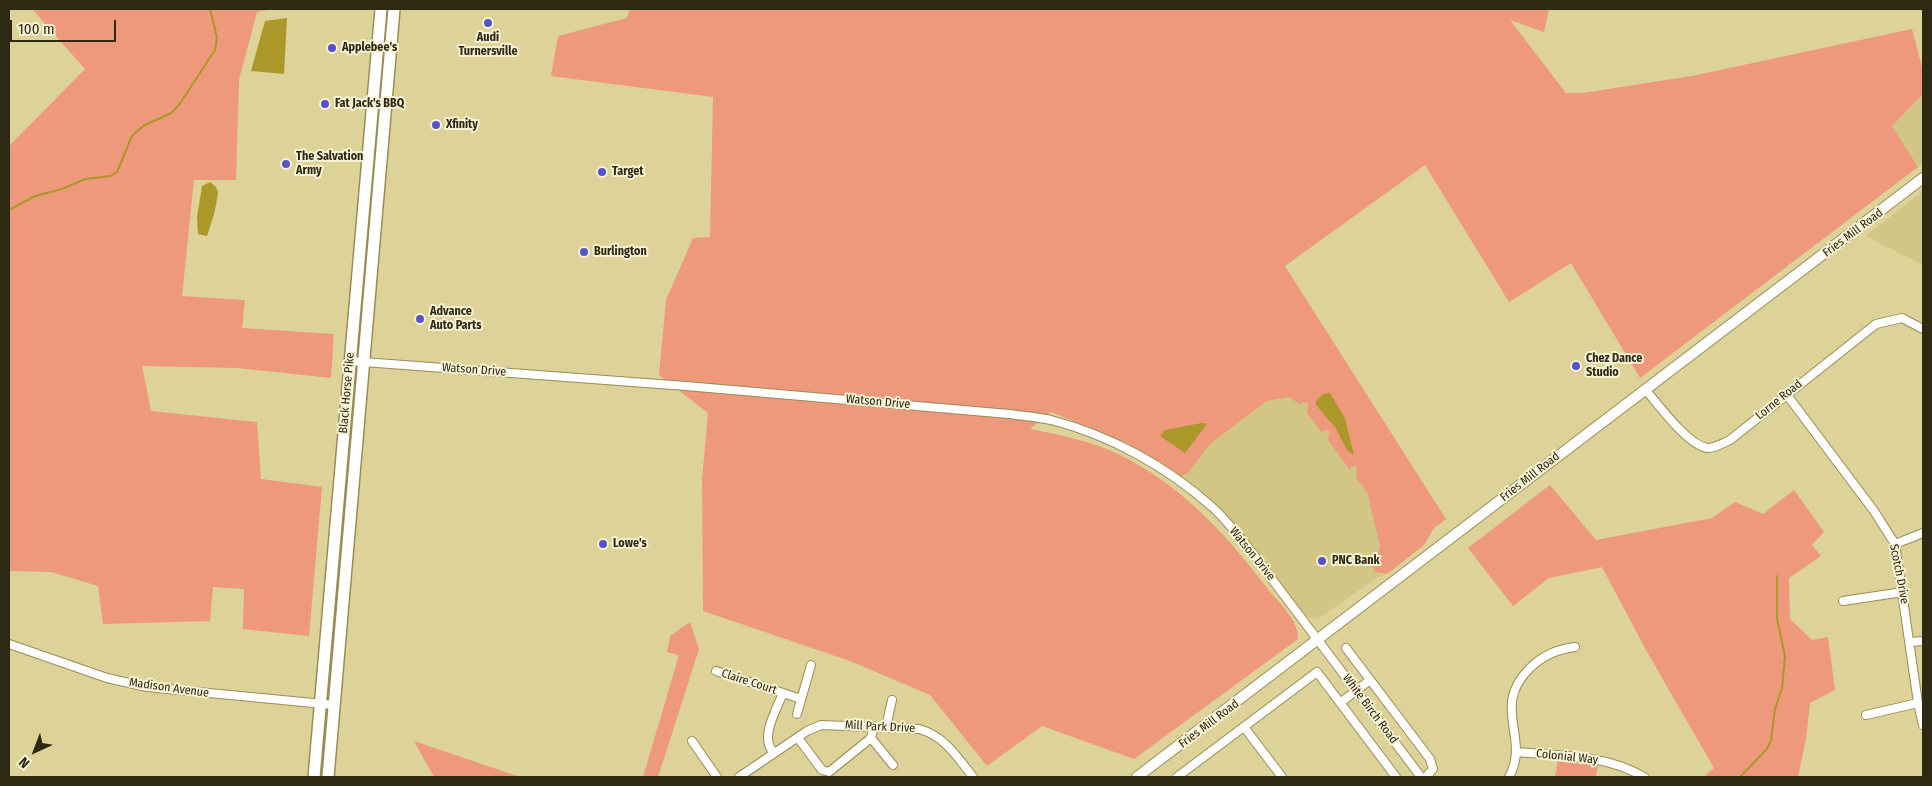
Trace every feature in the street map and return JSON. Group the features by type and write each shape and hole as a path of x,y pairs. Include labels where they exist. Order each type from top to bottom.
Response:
{"highway":[{"name":"Black Horse Pike","path":"328,777 339,630 394,9"},
{"name":"Black Horse Pike","path":"314,777 381,14"},
{"path":"381,14 389,31 390,64"}],"main road":[{"name":"Fries Mill Road","path":"1137,777 1923,178"}],"street":[{"name":"Lorne Road","path":"1645,389 1685,435 1697,444 1707,448 1730,440 1876,324 1902,318 1923,330"},
{"name":"Watson Drive","path":"350,361 686,386 1010,414 1051,420 1118,445 1164,470 1211,506 1244,542 1318,640"},
{"name":"Scotch Drive","path":"1787,395 1874,511 1895,544 1911,642 1918,703 1923,725"},
{"path":"1895,544 1923,533"},
{"path":"1843,600 1903,592"},
{"path":"326,627 339,630"},
{"name":"White Birch Road","path":"1318,640 1421,777"},
{"path":"1911,642 1923,641"},
{"name":"Madison Avenue","path":"9,644 107,678 147,687 334,705"},
{"path":"1509,777 1516,752 1510,704 1515,686 1539,659 1557,650 1575,647"},
{"path":"1346,648 1432,762 1433,769 1426,777"},
{"path":"797,714 811,665"},
{"name":"Claire Court","path":"716,671 801,699"},
{"path":"1177,777 1317,672 1396,777"},
{"path":"1340,703 1370,680"},
{"name":"Claire Court","path":"774,753 768,747 766,737 783,693"},
{"path":"886,727 892,700"},
{"path":"1866,715 1918,703"},
{"name":"Mill Park Drive","path":"739,777 806,731 828,724 919,729 933,733 946,743 973,777"},
{"path":"798,738 822,770 829,772 871,738 874,726"},
{"path":"1244,727 1282,777"},
{"path":"871,738 893,765"},
{"path":"692,741 717,777"},
{"name":"Colonial Way","path":"1516,752 1591,758 1616,764 1644,777"}],"shaded area":[{"path":"32,9 274,9 257,12 239,80 236,180 194,180 182,296 245,300 242,328 334,334 331,378 237,368 142,366 151,411 257,422 261,479 322,487 309,636 243,629 244,589 213,587 210,621 103,624 98,586 52,572 9,571 9,146 85,69"},
{"path":"630,9 1549,9 1544,32 1510,20 1566,93 1583,93 1692,76 1912,29 1923,71 1923,94 1892,126 1918,167 1640,378 1571,263 1509,302 1425,165 1285,266 1446,519 1434,528 1424,545 1387,574 1375,572 1371,562 1377,557 1380,546 1367,492 1356,478 1357,467 1351,466 1350,470 1328,440 1330,431 1323,430 1322,433 1307,413 1308,403 1302,402 1301,405 1289,397 1267,401 1210,444 1188,473 1181,476 1127,443 1051,412 1030,429 1064,436 1108,449 1141,466 1182,495 1235,548 1292,618 1298,639 1134,759 1042,726 987,766 930,695 850,661 703,611 702,480 708,413 659,375 666,300 693,238 710,237 713,97 551,76 558,36 627,18"},
{"path":"287,18 284,74 251,71 265,21"},
{"path":"1923,94 1923,162 1918,167 1892,126"},
{"path":"210,182 216,187 218,192 214,215 207,236 198,234 197,217 202,186"},
{"path":"1923,191 1923,265 1866,236"},
{"path":"1330,393 1345,418 1354,455 1347,450 1335,427 1316,405 1316,401 1323,394"},
{"path":"1289,397 1308,403 1307,413 1322,433 1323,430 1330,431 1351,466 1357,467 1356,478 1367,492 1380,546 1377,557 1381,574 1387,574 1375,579 1318,619 1306,616 1239,529 1181,476 1188,473 1210,444 1267,401"},
{"path":"1202,423 1207,424 1185,453 1160,436 1165,430"},
{"path":"1550,485 1596,540 1712,518 1735,502 1763,514 1794,490 1824,532 1812,545 1821,556 1789,578 1790,619 1812,640 1828,637 1835,690 1810,703 1806,739 1798,777 1704,777 1714,768 1646,650 1602,567 1549,578 1513,606 1468,548"},
{"path":"690,622 699,649 658,777 643,777 679,655 667,652 670,636"},
{"path":"414,741 520,777 434,777"},
{"path":"1558,759 1598,763 1596,777 1555,777"}],"waterway":[{"path":"9,210 35,196 62,189 85,179 111,176 117,172 132,136 143,126 171,113 179,105 215,50 217,37 210,9"},
{"path":"1740,777 1766,750 1771,741 1775,709 1782,688 1785,656 1777,619 1777,576"}],"place":[{"name":"Audi Turnersville","path":"488,23"},
{"name":"Applebee's","path":"332,48"},
{"name":"Fat Jack's BBQ","path":"325,104"},
{"name":"Xfinity","path":"436,125"},
{"name":"The Salvation Army","path":"286,164"},
{"name":"Target","path":"602,172"},
{"name":"Burlington","path":"584,252"},
{"name":"Advance Auto Parts","path":"420,319"},
{"name":"Chez Dance Studio","path":"1576,366"},
{"name":"Lowe's","path":"603,544"},
{"name":"PNC Bank","path":"1322,561"}]}
